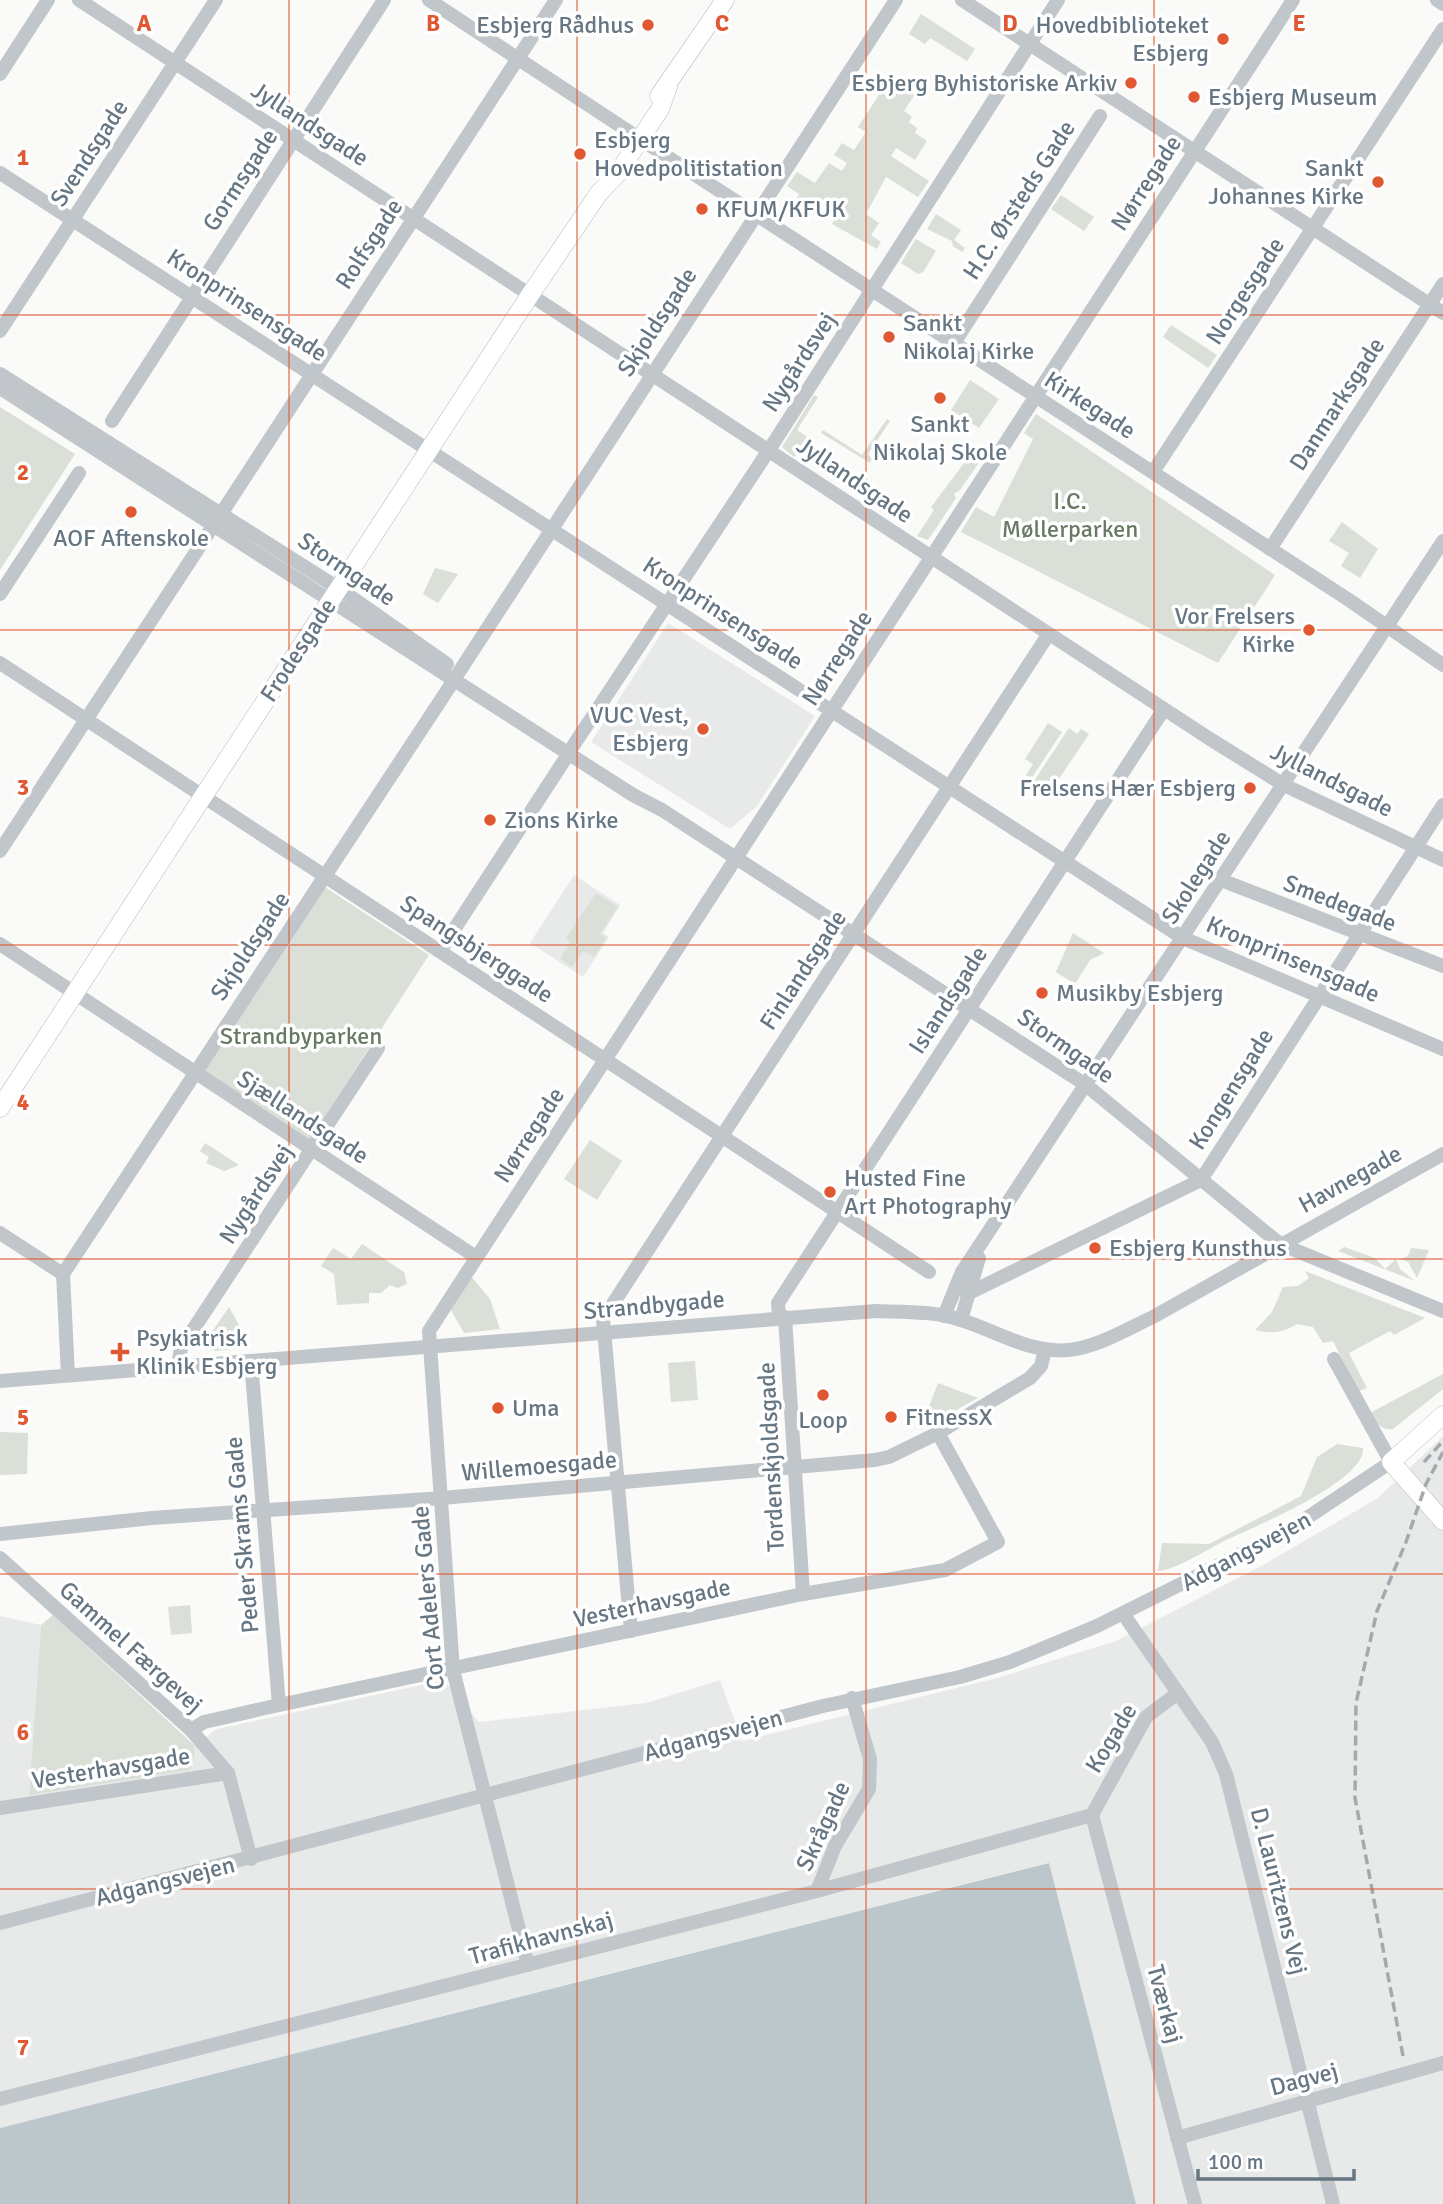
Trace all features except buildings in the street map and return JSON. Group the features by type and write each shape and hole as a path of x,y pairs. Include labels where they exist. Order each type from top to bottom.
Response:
{"main road":[{"name":"Frodesgade","path":"0,1108 530,295 599,193 618,173 636,136 660,109 668,87 725,0"},
{"name":"Adgangsvejen","path":"1391,1462 1443,1415"},
{"path":"1391,1462 1443,1521"}],"street":[{"path":"0,74 48,0"},
{"name":"Jyllandsgade","path":"79,0 1048,635 1284,785 1443,860"},
{"name":"Svendsgade","path":"0,331 216,0"},
{"name":"Gormsgade","path":"111,421 384,0"},
{"name":"Kirkegade","path":"429,0 1387,625 1443,666"},
{"name":"Rolfsgade","path":"0,851 555,0"},
{"name":"Skjoldsgade","path":"63,1274 896,0"},
{"path":"962,0 1312,229 1434,299 1443,313"},
{"name":"Nygårdsvej","path":"440,951 769,450 1032,45 1058,0"},
{"name":"Nørregade","path":"428,1345 429,1331 437,1314 606,1060 735,856 1293,0"},
{"path":"1437,0 1443,4"},
{"name":"Norgesgade","path":"1153,472 1443,29"},
{"name":"H.C. Ørsteds Gade","path":"954,344 1100,117"},
{"name":"Kronprinsensgade","path":"0,173 1184,938 1443,1049"},
{"name":"Danmarksgade","path":"1270,549 1434,299"},
{"name":"Stormgade","path":"0,374 217,520"},
{"name":"Stormgade","path":"0,388 334,594 456,676 648,796 663,810 970,1007 1086,1085 1280,1244 1443,1311"},
{"path":"0,594 79,472"},
{"name":"Skolegade","path":"944,1316 962,1272 1443,541"},
{"name":"Finlandsgade","path":"602,1332 607,1312 1048,635"},
{"name":"Spangsbjerggade","path":"0,663 929,1272"},
{"name":"Islandsgade","path":"782,1317 778,1303 1164,709"},
{"name":"Kongensgade","path":"967,1294 1201,1180 1443,805"},
{"name":"Smedegade","path":"1221,880 1443,966"},
{"name":"Sjællandsgade","path":"0,944 476,1258"},
{"name":"Nygårdsvej","path":"178,1367 181,1348 378,1048"},
{"name":"Havnegade","path":"1280,1244 1443,1154"},
{"path":"0,1233 63,1274 68,1375"},
{"name":"Skolegade","path":"961,1320 987,1237"},
{"name":"Strandbygade","path":"0,1381 876,1311 944,1316 1045,1350 1069,1350 1108,1338 1171,1307 1280,1244"},
{"name":"Tordenskjoldsgade","path":"782,1317 803,1594"},
{"path":"602,1332 631,1631"},
{"name":"Cort Adelers Gade","path":"428,1345 442,1498 453,1670 483,1797 528,1965"},
{"name":"Willemoesgade","path":"0,1534 152,1518 442,1498 889,1457 938,1433 1030,1378 1041,1366 1045,1350"},
{"path":"1334,1359 1391,1462"},
{"name":"Peder Skrams Gade","path":"251,1361 278,1705"},
{"name":"Vesterhavsgade","path":"191,1730 204,1722 278,1705 803,1594 944,1570 998,1542 938,1433"},
{"name":"Adgangsvejen","path":"0,1923 251,1859 852,1698 932,1684 1010,1662 1124,1615 1287,1531 1391,1462"},
{"name":"Gammel Færgevej","path":"0,1558 191,1730 228,1773"},
{"name":"D. Lauritzens Vej","path":"1124,1615 1212,1742 1226,1774 1333,2204"},
{"name":"Kogade","path":"1092,1815 1146,1717 1178,1693"},
{"name":"Skrågade","path":"817,1891 835,1846 869,1789 870,1759 852,1698"},
{"path":"228,1773 251,1859"},
{"name":"Vesterhavsgade","path":"0,1808 228,1773"},
{"name":"Trafikhavnskaj","path":"0,2099 817,1891 1092,1815"},
{"name":"Tværkaj","path":"1092,1815 1195,2204"},
{"name":"Dagvej","path":"1177,2137 1443,2063"}],"shaded area":[{"name":"VUC Vest, Esbjerg","path":"668,623 815,716 757,806 730,829 591,742"},
{"path":"574,875 620,905 603,933 609,937 583,977 530,943"},
{"path":"1443,1436 1443,2204 1136,2204 1048,1863 0,2128 0,1616 41,1625 29,1794 195,1755 194,1745 217,1729 444,1680 479,1722 646,1703 720,1680 742,1741 997,1678 1116,1641 1265,1564 1378,1498"},
{"path":"1049,1863 1136,2204 0,2204 0,2128"}],"green space":[{"path":"921,14 975,49 967,61 930,38 925,44 909,34"},
{"path":"890,78 915,94 904,111 912,117 909,122 917,128 915,133 927,141 915,160 896,148 891,156 929,181 918,197 886,177 866,214 879,223 871,235 881,242 877,249 832,224 835,219 819,208 814,215 795,202 799,194 787,186 797,172 815,183 829,163 842,171 847,163 834,155 842,143 854,150 866,132 858,127"},
{"path":"1061,195 1094,217 1084,231 1051,209"},
{"path":"936,214 961,230 954,240 965,248 962,252 953,246 952,241 927,229"},
{"path":"916,239 936,251 923,272 918,274 901,263"},
{"path":"1171,325 1217,355 1208,368 1163,337"},
{"path":"970,380 999,399 979,428 951,410"},
{"path":"814,395 818,397 797,430 809,438 794,457 782,447"},
{"path":"0,407 75,454 0,570"},
{"name":"I.C. Møllerparken","path":"1036,414 1275,575 1218,663 961,532 976,507 994,517 1033,439 1024,433"},
{"path":"887,419 890,421 868,454 872,459 870,463 821,433 823,430 862,455"},
{"path":"968,458 978,464 960,490 954,494 956,498 928,540 917,536 934,510 931,507"},
{"path":"1342,522 1378,549 1360,578 1341,566 1349,553 1329,541"},
{"path":"435,568 458,574 438,603 423,594"},
{"path":"1048,723 1062,732 1031,779 1026,775 1033,764 1025,759"},
{"path":"1069,728 1077,734 1081,729 1089,734 1050,792 1034,781"},
{"name":"Strandbyparken","path":"323,886 429,955 309,1141 202,1071"},
{"path":"596,893 618,907 600,934 606,938 594,957 583,951 572,967 560,958 571,942 566,938"},
{"path":"1073,933 1104,953 1090,960 1075,984 1056,972"},
{"path":"590,1140 622,1161 597,1200 564,1179"},
{"path":"205,1143 239,1165 224,1171 206,1163 209,1157 200,1151"},
{"path":"362,1244 404,1272 407,1284 398,1288 390,1285 381,1293 369,1293 369,1303 337,1305 334,1274 321,1266 333,1248 351,1259"},
{"path":"1344,1247 1375,1258 1385,1269 1396,1259 1400,1269 1415,1281 1338,1251"},
{"path":"1411,1248 1429,1250 1417,1278 1408,1262 1401,1259 1408,1256"},
{"path":"1305,1271 1425,1318 1394,1335 1390,1331 1349,1353 1367,1388 1359,1391 1333,1341 1323,1343 1313,1327 1297,1324 1277,1332 1255,1330 1272,1312 1283,1287 1298,1286 1309,1278"},
{"path":"470,1275 490,1299 500,1329 464,1333 451,1310"},
{"path":"229,1307 243,1332 246,1348 214,1351 207,1339"},
{"path":"695,1361 698,1400 671,1402 668,1363"},
{"path":"1443,1374 1443,1389 1393,1429 1382,1427 1370,1413"},
{"path":"938,1383 978,1398 920,1430"},
{"path":"0,1432 28,1433 27,1474 0,1475"},
{"path":"1337,1444 1363,1448 1359,1461 1327,1489 1181,1564 1158,1571 1162,1543 1209,1544 1301,1496 1317,1457"},
{"path":"190,1605 192,1633 171,1635 168,1607"},
{"path":"53,1615 194,1745 195,1755 190,1770 29,1795 41,1625"}],"railway":[{"path":"1424,1462 1443,1441"},
{"path":"1403,2056 1355,1798 1356,1703 1377,1611 1406,1542 1426,1484 1443,1452"}],"place":[{"name":"Esbjerg Rådhus","path":"648,25"},
{"name":"Hovedbiblioteket Esbjerg","path":"1223,39"},
{"name":"Esbjerg Byhistoriske Arkiv","path":"1131,83"},
{"name":"Esbjerg Museum","path":"1194,97"},
{"name":"Esbjerg Hovedpolitistation","path":"580,154"},
{"name":"Sankt Johannes Kirke","path":"1378,182"},
{"name":"KFUM/KFUK","path":"702,209"},
{"name":"Sankt Nikolaj Kirke","path":"889,337"},
{"name":"Sankt Nikolaj Skole","path":"940,398"},
{"name":"AOF Aftenskole","path":"131,512"},
{"name":"Vor Frelsers Kirke","path":"1309,630"},
{"name":"VUC Vest, Esbjerg","path":"703,729"},
{"name":"Frelsens Hær Esbjerg","path":"1250,788"},
{"name":"Zions Kirke","path":"490,820"},
{"name":"Musikby Esbjerg","path":"1042,993"},
{"name":"Husted Fine Art Photography","path":"830,1192"},
{"name":"Esbjerg Kunsthus","path":"1095,1248"},
{"name":"Psykiatrisk Klinik Esbjerg","path":"120,1352"},
{"name":"Loop","path":"823,1395"},
{"name":"Uma","path":"498,1408"},
{"name":"FitnessX","path":"891,1417"}]}
